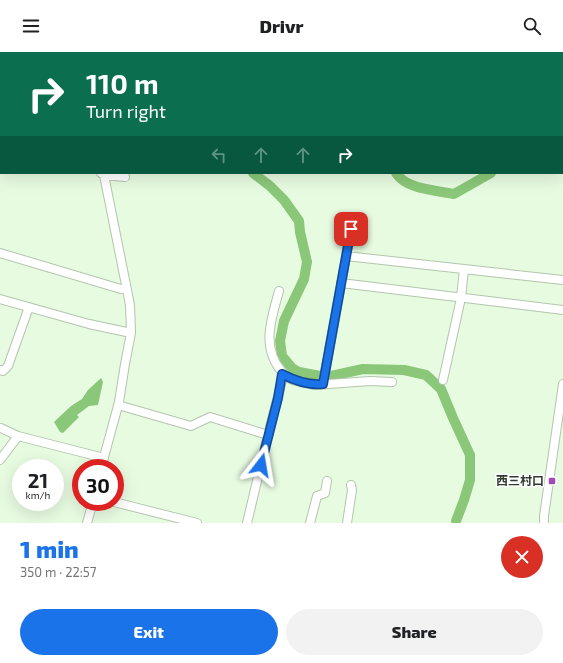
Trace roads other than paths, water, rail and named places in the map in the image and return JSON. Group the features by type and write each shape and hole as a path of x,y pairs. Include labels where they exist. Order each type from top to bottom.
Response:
{"street":[{"path":"1,428 18,436 104,458 118,405 131,333 130,305 102,174 125,177"},
{"path":"323,384 351,229"},
{"path":"0,253 121,289 127,289"},
{"path":"346,256 563,280"},
{"path":"443,380 461,298 464,269"},
{"path":"341,283 563,310"},
{"path":"247,523 278,398 282,374 271,351 269,329 279,291"},
{"path":"1,302 29,307 89,324 131,333"},
{"path":"0,370 3,371 8,366 29,307"},
{"path":"282,374 293,380 315,385 370,381 392,382"},
{"path":"544,523 563,384"},
{"path":"118,405 192,426 210,417 268,436"},
{"path":"0,460 18,436"},
{"path":"310,523 317,496 325,493 327,481"},
{"path":"347,523 352,490 351,485"},
{"path":"124,505 197,523"},
{"path":"87,523 90,511"}],"waterway":[{"path":"254,174 270,186 284,200 299,221 307,262 304,279 284,321 280,341 282,356 292,368 299,372 320,376 331,376 363,369 404,370 426,375 441,389 470,455 470,480 456,521"},
{"path":"397,174 401,179 414,186 454,194 489,174"}],"place":[{"name":"西三村口","path":"552,481"}]}
